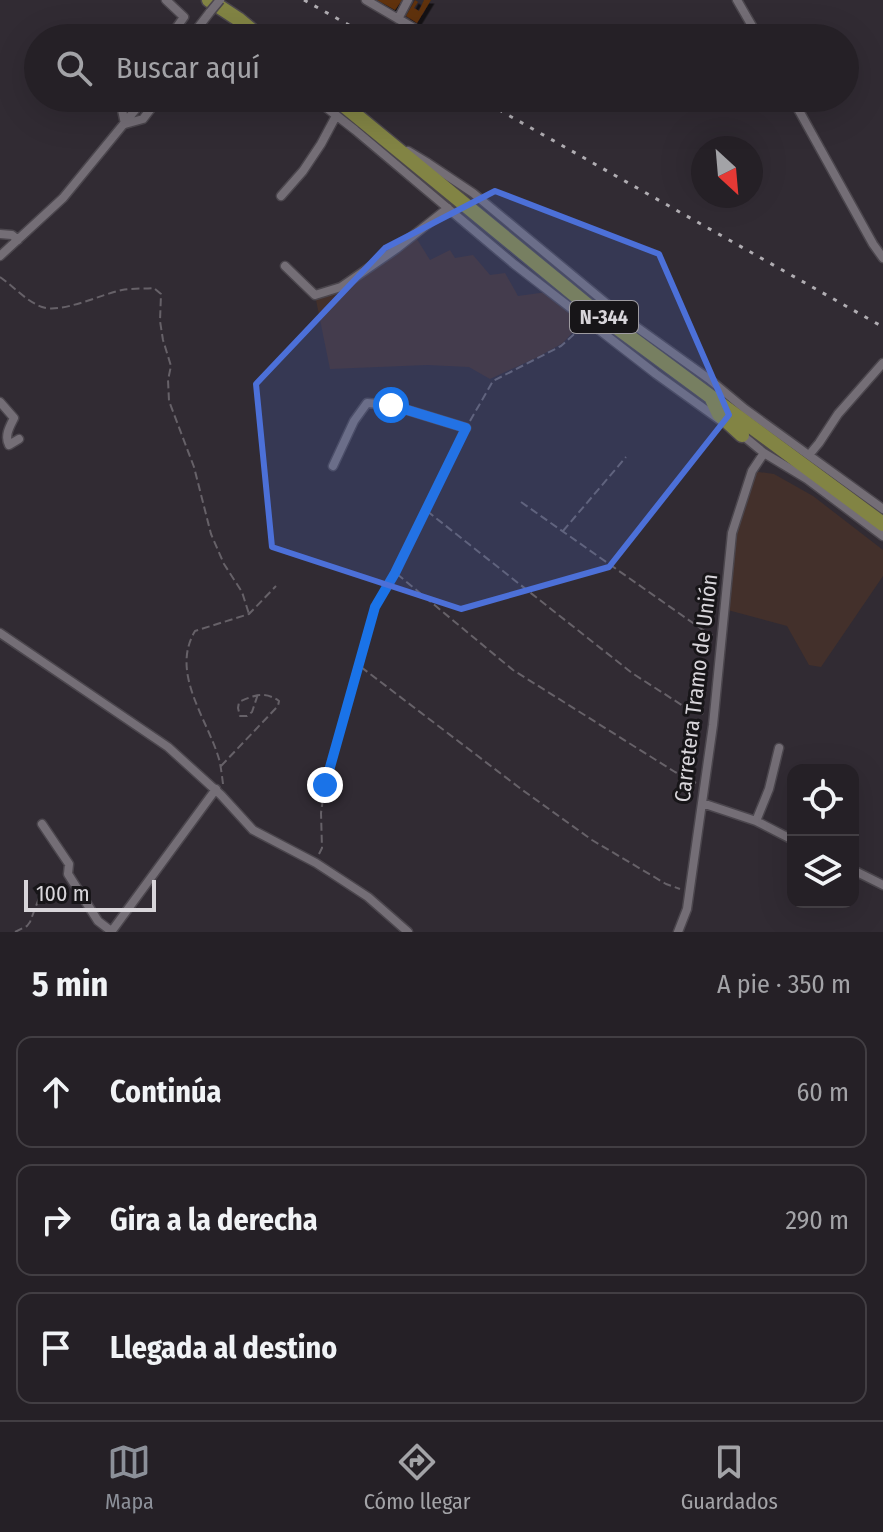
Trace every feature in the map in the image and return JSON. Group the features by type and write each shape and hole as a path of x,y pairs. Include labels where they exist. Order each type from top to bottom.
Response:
{"highway":[{"path":"210,6 244,24"},
{"name":"N-344","path":"352,112 592,309 883,524"},
{"path":"710,395 719,414 742,435"}],"street":[{"path":"166,0 184,17 179,24"},
{"path":"199,24 210,6 220,0"},
{"path":"366,0 407,24"},
{"path":"398,19 408,0"},
{"path":"737,0 751,24"},
{"path":"122,112 125,124"},
{"path":"0,256 63,198 134,112"},
{"path":"125,124 143,119 148,112"},
{"path":"331,112 514,264 764,453 807,479 883,536"},
{"path":"800,112 883,258"},
{"path":"281,196 303,171 336,116"},
{"path":"386,139 473,193 624,318 883,509"},
{"path":"285,266 315,295 341,287 448,208"},
{"path":"0,234 12,235 18,240"},
{"path":"809,455 838,414 883,363"},
{"path":"0,402 14,418 8,431 9,445 19,439"},
{"path":"333,466 354,421 367,403 391,405 466,428"},
{"name":"Carretera Tramo de Unión","path":"678,932 687,909 702,803 732,533 752,471 764,453"},
{"path":"0,633 168,747 216,789 253,830 316,863 368,897 408,932"},
{"path":"756,821 769,789 779,748"},
{"path":"42,824 69,864 68,874 98,921 111,932 216,789"},
{"path":"702,803 756,821 787,837"},
{"path":"859,873 883,885"}],"path":[{"path":"0,277 43,308 75,304 122,290 154,288 161,294 160,321 171,366 169,401 194,467 211,534 224,564 242,592 249,614"},
{"path":"316,863 322,848 321,813 325,785 375,607 493,381 561,346 587,320"},
{"path":"562,532 626,457"},
{"path":"521,502 710,635 722,633"},
{"path":"425,510 632,673 691,711 713,716"},
{"path":"395,573 513,670 704,787"},
{"path":"216,789 223,784 220,767 189,683 188,643 195,631 249,614 276,586"},
{"path":"360,666 592,840 666,884 689,893"},
{"path":"220,767 278,706 279,701 271,695 258,694 239,702 240,716 252,712 258,694"},
{"path":"15,932 30,922 39,898"}],"highlighted area":[{"path":"495,191 659,254 729,415 609,567 461,609 272,547 256,384 385,248"}],"shaded area":[{"path":"415,236 430,260 450,250 455,258 473,255 490,275 505,273 518,296 547,292 578,319 578,326 563,343 490,379 469,367 427,365 330,369 315,295 341,287"},
{"path":"752,471 774,474 813,496 883,550 883,576 821,667 809,665 787,626 724,609 732,533"}],"building":[{"path":"377,0 402,0 395,10"},
{"path":"415,0 418,2 414,8 419,11 424,0 431,0 417,23 406,16"}],"railway":[{"path":"304,0 347,24"},
{"path":"503,112 883,327"}],"route":[{"path":"325,785 375,607 395,573 466,428 391,405"}]}
